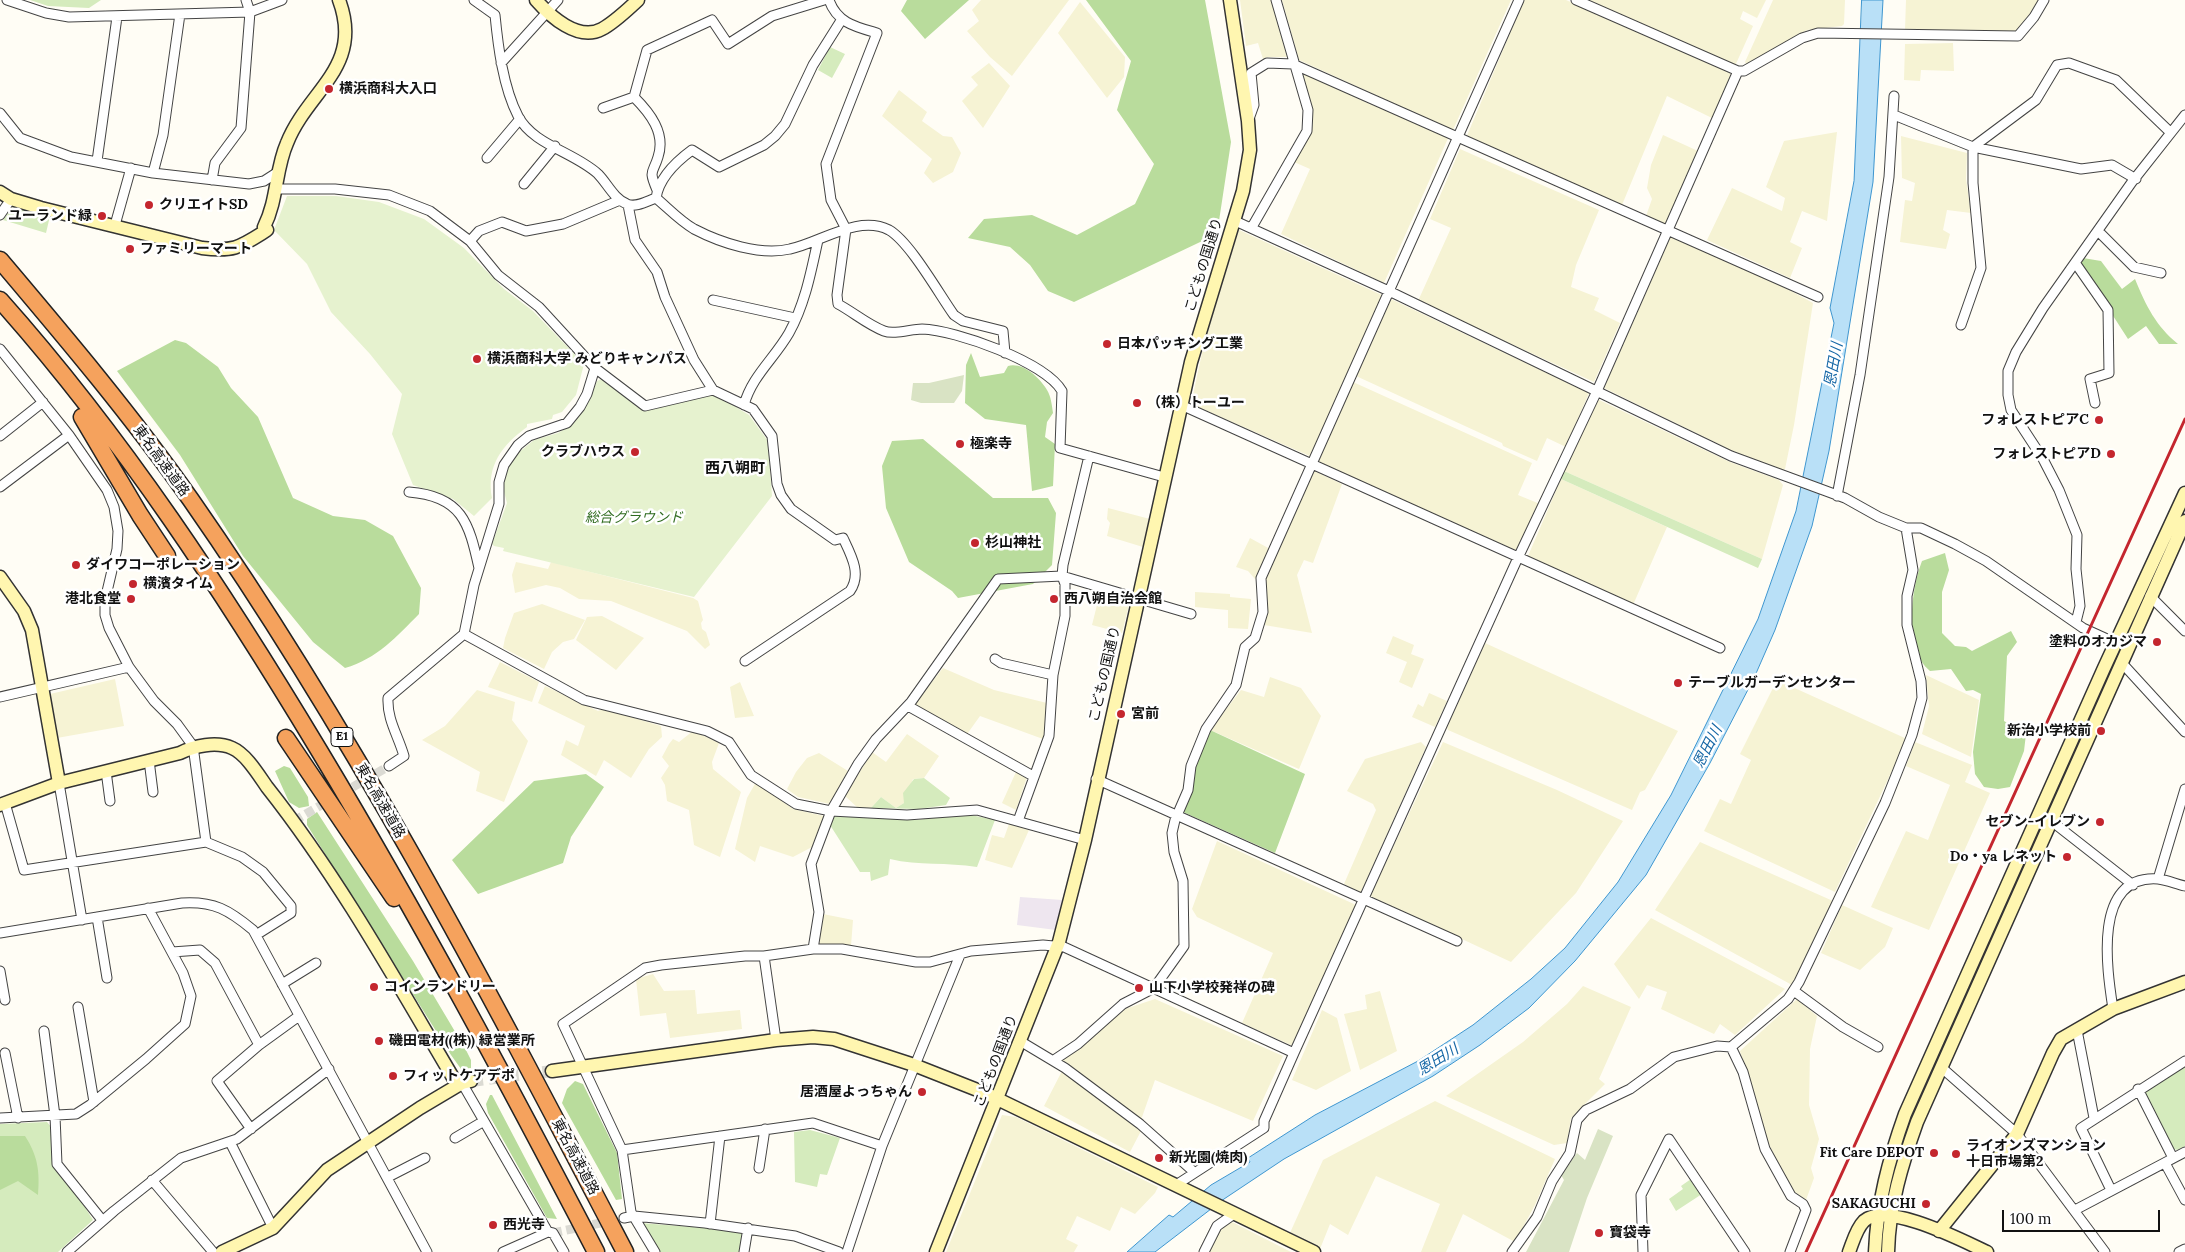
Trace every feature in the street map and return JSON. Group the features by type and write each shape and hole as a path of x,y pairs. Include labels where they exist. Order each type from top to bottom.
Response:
{"highway":[{"name":"東名高速道路","path":"0,260 109,392 191,500 302,672 374,790 458,939 625,1252"},
{"name":"東名高速道路","path":"0,300 110,436 222,594 280,685 366,829 455,986 596,1252"},
{"path":"0,308 68,396 94,435 140,515 167,556"},
{"path":"286,738 455,986"}],"street":[{"path":"7,0 46,14 69,17 250,12 282,0"},
{"path":"212,180 215,164 241,128 250,12 246,0"},
{"path":"0,192 11,199 202,248 224,251 240,247 267,230 264,226 272,210 277,189 279,164 288,140 307,108 328,84 339,62 345,39 344,16 339,0"},
{"path":"474,0 495,15 501,63 520,119 534,134 598,174 620,200 628,205 638,205 656,194 677,162 692,150 719,167 764,145 775,136 785,124 813,65 842,19"},
{"path":"536,0 546,12 570,28 583,31 600,30 638,0"},
{"path":"501,63 558,0"},
{"path":"634,97 647,50 712,20 728,44 772,16 824,0"},
{"path":"829,0 836,14 848,25 877,33 826,164 832,200 846,229 837,295 838,304 886,332 921,329 945,331 1005,353 1040,369 1062,391 1060,448 1164,477"},
{"name":"こどもの国通り","path":"936,1252 1056,948 1084,840 1096,779 1181,405 1206,309 1249,162 1248,122 1230,0"},
{"path":"1252,227 1306,131 1308,110 1293,64 1276,0"},
{"path":"1054,1060 1078,1044 1123,1004 1154,988 1185,944 1183,881 1172,844 1172,833 1188,790 1190,766 1206,729 1236,685 1245,647 1255,638 1263,612 1261,578 1391,292 1520,0"},
{"path":"1576,0 1738,71 1744,70 1812,34 1848,32 2018,36 2034,17 2044,0"},
{"path":"153,173 164,135 180,14"},
{"path":"97,161 117,17"},
{"path":"1248,122 1254,105 1251,73 1267,63 1293,64 1818,297"},
{"path":"1973,147 2036,100 2057,65 2069,63 2116,80 2170,132"},
{"path":"1179,1187 1194,1172 1264,1128 1264,1121 1294,1053 1519,557 1597,391 1666,230 1738,71"},
{"path":"1835,495 1860,375 1889,177 1894,96"},
{"path":"603,108 634,97"},
{"path":"634,97 652,116 657,126 660,142 659,156 652,168 656,194 694,229 735,245 767,251 790,249 846,229 869,226 888,230 895,234 918,262 954,316 963,321 1003,331 1005,353"},
{"path":"0,113 20,138 71,157 153,173 250,184 264,181 278,172"},
{"path":"1894,115 1945,138 1973,147 2081,169 2112,165 2136,179"},
{"path":"2076,622 2080,606 2076,569 2077,535 2043,458 2011,410 2008,395 2008,371 2016,352 2043,308 2076,264 2132,182 2185,115"},
{"path":"487,158 520,119"},
{"path":"524,184 555,146"},
{"path":"1961,325 1981,268 1973,183 1973,147"},
{"path":"115,225 131,168"},
{"path":"277,189 335,189 389,195 430,211 470,241 498,275 539,307 595,368 645,406 713,390"},
{"path":"0,215 11,199"},
{"path":"470,241 479,232 502,222 526,230 553,226 563,224 620,200"},
{"path":"628,205 635,240 657,272 665,297 694,360 713,390 753,409 772,436 777,484 781,495 791,509 807,522 828,533 835,540 843,538 853,561 856,574 855,584 850,590 745,661"},
{"path":"1233,220 1252,227 1391,292 1731,456 1835,495 1906,528 1921,528 1966,550 2083,628 2116,643"},
{"path":"2098,231 2134,267 2160,273"},
{"path":"744,405 755,378 779,348 805,297 818,240"},
{"path":"2076,264 2108,310 2109,373 2090,378 2094,403"},
{"path":"713,300 795,318"},
{"path":"0,349 98,474 114,507 118,531 117,550 106,600 105,615 109,628 129,667 154,701 177,724 193,746 206,842"},
{"path":"389,766 404,756 387,713 388,698 464,634 479,568 499,504 499,482 504,465 518,445 530,436 567,423 583,401 595,368"},
{"path":"0,436 43,402"},
{"path":"1181,405 1720,648"},
{"path":"0,487 69,435"},
{"path":"1018,821 1049,736 1053,675 1065,616 1065,584 1062,576 1062,565 1089,456"},
{"path":"409,492 424,494 456,509 468,524 479,568"},
{"path":"1875,1252 1877,1217 1892,1152 1906,1114 2185,493"},
{"path":"1888,1252 1891,1217 1904,1159 1917,1122 2120,662 2185,521"},
{"path":"1512,1252 1537,1217 1552,1181 1570,1153 1577,1120 1586,1110 1630,1090 1674,1057 1717,1046 1731,1047 1788,999 1794,991 1885,803 1912,735 1922,698 1922,681 1907,625 1907,596 1913,570 1906,528"},
{"path":"813,949 819,912 811,864 831,811 858,764 876,739 908,706 998,579 1062,576 1191,614"},
{"path":"0,577 24,612 32,630 82,920"},
{"path":"2150,596 2185,631"},
{"path":"464,634 584,700 707,731 729,742 751,775 796,804 831,811 907,815 976,810 1084,840"},
{"path":"995,659 1053,675"},
{"path":"2120,662 2185,732"},
{"path":"0,697 129,667"},
{"path":"908,706 1033,776"},
{"path":"256,935 291,913 291,906 273,881 242,857 206,842 24,870 2,804 59,783 180,753 193,746 232,748 247,761 294,821 370,938 455,1081 466,1082"},
{"path":"149,760 153,792"},
{"path":"106,771 110,801"},
{"path":"1096,779 1457,941"},
{"path":"2158,879 2185,789"},
{"path":"2050,820 2133,885"},
{"path":"2113,1009 2107,962 2108,928 2116,901 2128,887 2158,879 2185,886"},
{"path":"0,933 191,902 215,904 238,918 256,935 427,1252"},
{"path":"0,1118 76,1114 94,1102 175,1035 185,1024 191,996 172,952 148,908"},
{"path":"97,917 106,978"},
{"path":"629,1217 631,1212 622,1150 563,1024 645,968 813,949 842,949 916,962 930,962 971,951 1033,946 1064,947 1294,1053"},
{"path":"172,952 200,950 215,963 259,1045"},
{"path":"846,1252 882,1146 960,955"},
{"path":"764,956 776,1040"},
{"path":"282,984 316,963"},
{"path":"0,971 5,1000"},
{"path":"1939,1231 2017,1134 2052,1053 2061,1039 2113,1009 2185,982"},
{"path":"1794,991 1843,1027 1878,1047"},
{"path":"78,1007 94,1102"},
{"path":"250,1129 218,1081 259,1045 299,1016"},
{"path":"2077,1030 2094,1118"},
{"path":"44,1031 55,1116 57,1164 102,1220"},
{"path":"552,1071 776,1040 813,1037 834,1039 914,1065 998,1098 1314,1252"},
{"path":"1020,1042 1054,1060 1140,1124 1194,1172"},
{"path":"1731,1047 1740,1064 1765,1149 1791,1196 1803,1204 1806,1210 1790,1252"},
{"path":"4,1053 18,1118"},
{"path":"2111,1190 2080,1128 2138,1089 2185,1061"},
{"path":"1942,1068 2017,1134 2105,1252"},
{"path":"67,1252 102,1220 181,1158 230,1142 329,1069"},
{"path":"466,1082 484,1121 548,1232 553,1233 564,1252"},
{"path":"222,1252 273,1228 327,1170 368,1140 466,1082"},
{"path":"2138,1089 2173,1158"},
{"path":"455,1138 484,1121"},
{"path":"622,1150 813,1123 882,1146"},
{"path":"760,1168 765,1129"},
{"path":"710,1224 720,1136"},
{"path":"1643,1252 1641,1195 1668,1139 1676,1146 1745,1252"},
{"path":"230,1142 273,1228"},
{"path":"2075,1210 2185,1152"},
{"path":"388,1177 425,1158"},
{"path":"2164,1162 2185,1200"},
{"path":"152,1180 213,1252"},
{"path":"1204,1252 1217,1226 1232,1213"},
{"path":"629,1217 748,1228 795,1236 839,1252"},
{"path":"629,1217 655,1252"},
{"path":"1849,1252 1859,1228 1866,1220 1877,1217 1907,1218 1987,1252"},
{"path":"744,1252 748,1228"},
{"path":"503,1252 548,1232"},
{"path":"2179,1252 2185,1249"}],"shaded area":[{"path":"981,0 1069,0 1012,76 990,57 967,31 979,21 972,10"},
{"path":"1240,0 1272,0 1287,57 1268,57 1263,59 1258,43 1246,46"},
{"path":"1282,0 1511,0 1453,130 1299,60"},
{"path":"1524,0 1566,0 1730,73 1731,76 1712,118 1667,96 1622,205 1466,138"},
{"path":"1588,0 1766,0 1757,18 1743,11 1740,19 1753,26 1735,66"},
{"path":"1773,0 1845,0 1844,24 1842,26 1807,30 1747,65 1745,62"},
{"path":"1906,0 2040,0 2017,32 1905,30"},
{"path":"1080,2 1125,57 1124,77 1107,98 1058,33"},
{"path":"1953,43 1954,71 1921,70 1920,81 1904,80 1905,44"},
{"path":"989,63 1010,86 983,128 962,101 978,85 971,77"},
{"path":"1302,71 1365,102 1449,136 1384,283 1281,234 1310,169 1294,162 1311,132 1313,124 1310,104 1300,72"},
{"path":"899,90 927,112 922,121 943,136 952,137 961,153 953,172 933,183 924,173 932,159 882,116"},
{"path":"1837,132 1827,221 1802,211 1790,242 1802,248 1790,278 1707,240 1732,188 1782,211 1785,198 1766,187 1784,141"},
{"path":"1663,135 1698,151 1666,223 1663,224 1646,216 1652,199 1647,188 1651,165"},
{"path":"1901,136 1967,153 1966,179 1971,213 1947,210 1943,230 1950,234 1946,249 1900,242 1905,200 1912,201 1915,183 1902,178"},
{"path":"1460,149 1599,210 1576,265 1571,287 1599,298 1594,310 1620,323 1594,382 1418,301 1451,228 1430,219"},
{"path":"1239,230 1384,296 1312,457 1191,404 1209,321"},
{"path":"1671,236 1782,286 1813,303 1794,425 1785,469 1782,470 1737,453 1604,388"},
{"path":"1391,299 1589,393 1566,447 1547,438 1537,461 1356,376"},
{"path":"1353,382 1532,463 1518,495 1540,504 1519,550 1516,551 1319,462 1318,459"},
{"path":"1597,399 1730,462 1779,480 1783,485 1762,559 1564,471"},
{"path":"1314,471 1342,484 1313,563 1304,560 1297,575 1312,633 1264,625 1268,603 1264,583"},
{"path":"1561,479 1667,527 1633,605 1528,556"},
{"path":"1108,508 1150,519 1143,547 1107,536 1110,523 1107,519"},
{"path":"1250,538 1270,549 1255,579 1248,571 1236,567"},
{"path":"516,562 548,569 551,562 693,598 698,601 703,620 701,623 702,629 706,632 710,645 705,649 687,631 611,601 579,599 560,588 546,585 515,593 512,575"},
{"path":"1195,592 1230,594 1230,597 1251,599 1248,629 1228,628 1228,610 1195,607"},
{"path":"1099,597 1129,605 1122,633 1092,625"},
{"path":"542,604 585,620 574,639 563,642 552,652 544,669 503,648 514,613"},
{"path":"602,616 644,638 616,670 576,640 587,617"},
{"path":"1393,636 1414,645 1411,654 1424,659 1412,688 1399,682 1407,662 1386,653"},
{"path":"1485,643 1678,731 1645,790 1640,792 1632,810 1448,730 1447,727"},
{"path":"500,662 539,682 532,702 488,687"},
{"path":"943,668 994,690 1047,703 1046,736 1043,739 980,716 965,737 914,705"},
{"path":"1926,675 1979,700 1971,757 1922,734 1929,706"},
{"path":"1270,677 1301,688 1321,716 1299,769 1210,730 1241,690 1264,697"},
{"path":"115,679 124,726 57,738 50,694"},
{"path":"1777,680 1907,739 1835,892 1704,831 1720,799 1731,804 1751,760 1740,754"},
{"path":"740,682 754,716 735,718 730,687"},
{"path":"545,686 598,711 604,709 661,726 662,737 649,749 631,778 604,760 596,776 561,755 566,740 578,746 585,726 538,703"},
{"path":"477,690 515,702 512,720 528,741 504,802 476,791 480,772 422,740 445,726"},
{"path":"1429,693 1447,701 1435,727 1412,717 1418,704 1423,707"},
{"path":"693,731 719,743 712,762 713,769 741,792 720,857 694,845 689,810 667,801 665,785 661,778 669,766 662,757 669,744 673,739 679,742"},
{"path":"907,734 939,756 924,778 913,779 904,803 896,808 881,797 871,808 858,808 845,796 872,752 886,762"},
{"path":"1421,742 1426,747 1361,892 1358,892 1344,884 1376,810 1373,804 1347,791 1365,759"},
{"path":"1443,742 1557,790 1623,821 1576,893 1511,962 1370,896"},
{"path":"1915,742 1972,765 1965,782 1990,793 1929,930 1871,907 1906,831 1928,840 1950,785 1906,766"},
{"path":"819,753 848,771 830,804 798,797 787,789 796,772 807,758"},
{"path":"1016,772 1027,777 1016,810 1002,803"},
{"path":"756,782 793,809 824,816 812,847 793,857 760,846 755,862 735,849 747,798"},
{"path":"1009,824 1029,830 1012,868 985,860 992,835 1004,838"},
{"path":"1217,841 1356,905 1293,1046 1242,1023 1273,953 1197,917 1192,909"},
{"path":"1700,842 1833,901 1792,985 1655,910"},
{"path":"1020,897 1062,900 1056,930 1017,925"},
{"path":"1842,905 1893,928 1885,947 1860,970 1821,953"},
{"path":"823,914 853,920 851,946 819,944"},
{"path":"1651,918 1785,989 1735,1035 1720,1024 1714,1034 1661,1009 1667,992 1647,985 1639,999 1614,964"},
{"path":"653,974 664,991 695,990 697,1014 740,1010 742,1029 670,1038 666,1013 640,1016 636,979"},
{"path":"1583,986 1631,1007 1599,1079 1605,1084 1571,1118 1567,1143 1554,1145 1446,1096 1523,1042 1567,1004"},
{"path":"1380,991 1397,1051 1360,1070 1344,1014 1367,1009 1365,995"},
{"path":"1155,999 1283,1056 1253,1121 1155,1080 1141,1120 1061,1060 1079,1049 1125,1009"},
{"path":"1797,999 1817,1016 1810,1049 1809,1105 1819,1139 1811,1168 1814,1178 1806,1200 1790,1189 1760,1125 1740,1051"},
{"path":"1322,1010 1337,1018 1351,1071 1316,1090 1292,1080"},
{"path":"1062,1071 1141,1131 1130,1152 1044,1106"},
{"path":"1435,1101 1555,1159 1535,1205 1515,1242 1463,1214 1446,1252 1421,1252 1440,1204 1376,1176 1348,1235 1330,1224 1320,1249 1289,1235 1323,1160"},
{"path":"1002,1115 1016,1117 1158,1187 1155,1193 1135,1214 1121,1207 1110,1231 1077,1216 1066,1239 1078,1245 1074,1252 946,1252"},
{"path":"1232,1222 1291,1252 1209,1252 1221,1228"}],"green space":[{"path":"30,0 101,0 89,8 48,6"},
{"path":"907,0 969,0 925,39 901,11"},
{"path":"1086,0 1205,0 1231,142 1217,234 1074,302 1048,291 1030,265 1010,247 968,238 984,219 1032,215 1077,235 1135,204 1154,164 1117,110 1131,61"},
{"path":"830,47 845,54 832,78 818,70"},
{"name":"横浜商科大学 みどりキャンパス","path":"287,196 336,196 379,202 424,219 464,248 504,289 533,311 584,364 576,395 562,412 553,415 552,419 527,424 527,427 503,449 491,476 492,498 474,516 453,499 413,485 392,434 402,394 370,354 331,312 307,264 274,230"},
{"path":"13,207 50,216 46,233 3,220"},
{"path":"2083,258 2101,261 2122,289 2135,279 2152,315 2178,344 2159,344 2146,326 2128,339 2079,263"},
{"path":"175,340 186,343 218,367 231,388 258,417 293,498 333,516 365,520 393,536 421,588 419,614 377,653 345,668 313,642 243,556 180,455 117,371"},
{"path":"971,353 980,377 1004,373 1008,366 1014,365 1036,376 1047,390 1053,413 1047,422 1045,437 1055,444 1053,486 1032,491 1026,425 985,419 965,403 966,365"},
{"path":"964,375 962,391 954,403 921,403 911,400 913,383 929,383"},
{"name":"横浜商科大学 みどりキャンパス","path":"606,377 648,406 655,408 683,400 716,395 749,415 768,441 772,496 694,597 503,551 504,548 492,544 507,503 503,488 513,457 534,440 558,433 570,426 584,410 597,381"},
{"path":"923,439 993,498 1048,498 1056,513 1052,565 1033,584 958,598 952,591 909,562 886,508 882,466 892,441"},
{"path":"1564,471 1762,559 1758,568 1561,479"},
{"path":"1945,553 1949,570 1942,592 1942,633 1955,646 1966,647 1972,651 2011,631 2017,642 2007,656 2004,721 2026,734 2024,751 2010,787 1998,789 1984,787 1975,774 1973,752 1981,694 1973,690 1966,691 1951,669 1930,671 1921,661 1916,649 1912,619 1918,573 1922,561"},
{"path":"1210,730 1305,774 1275,853 1183,812 1193,789 1195,769"},
{"path":"284,766 290,768 308,797 309,806 299,808 289,802 275,771"},
{"path":"586,774 604,787 571,837 563,863 478,894 452,860 534,781"},
{"path":"924,778 950,798 946,805 919,809 871,808 881,797 896,808 904,803 903,793 914,779"},
{"path":"317,812 413,961 466,1050 471,1060 471,1068 461,1069 451,1055 307,825 307,819"},
{"path":"966,814 995,820 977,867 890,859 888,875 871,881 870,872 860,872 830,825 833,816 916,820"},
{"path":"2185,1066 2185,1146 2178,1150 2173,1149 2144,1095 2148,1089"},
{"path":"575,1081 583,1084 617,1153 622,1199 616,1200 562,1103 567,1089"},
{"path":"490,1095 492,1095 557,1219 547,1218 488,1113 486,1104"},
{"path":"47,1122 53,1129 53,1167 81,1201 93,1220 58,1252 0,1252 0,1124"},
{"path":"1598,1129 1613,1136 1587,1198 1569,1252 1526,1252 1564,1180 1561,1175 1577,1153 1585,1160"},
{"path":"810,1130 840,1138 827,1175 820,1174 817,1187 795,1182 794,1132"},
{"path":"0,1136 25,1136 33,1150 37,1164 39,1179 38,1195 18,1181 0,1190"},
{"path":"1691,1179 1702,1194 1676,1211 1669,1199 1683,1189 1681,1186"},
{"path":"640,1223 745,1231 742,1252 658,1252"}],"water":[{"name":"恩田川","path":"1862,0 1883,0 1873,182 1829,451 1812,526 1775,630 1754,678 1710,763 1646,875 1575,961 1529,1008 1480,1045 1433,1076 1284,1159 1224,1199 1155,1252 1127,1252 1169,1215 1173,1217 1211,1185 1250,1162 1248,1158 1315,1115 1418,1061 1473,1025 1531,979 1565,948 1618,882 1671,795 1758,619 1796,511 1834,323 1830,308 1854,181"}],"tunnel":[{"path":"341,794 389,766"},
{"path":"294,821 330,800"},
{"path":"471,1081 552,1071"},
{"path":"553,1233 624,1218"}],"railway":[{"path":"1806,1252 2185,419"}],"place":[{"name":"横浜商科大入口","path":"329,89"},
{"name":"クリエイトSD","path":"149,205"},
{"name":"ユーランド緑","path":"102,216"},
{"name":"ファミリーマート","path":"130,249"},
{"name":"日本パッキング工業","path":"1107,344"},
{"name":"横浜商科大学 みどりキャンパス","path":"477,359"},
{"name":"（株）トーユー","path":"1137,403"},
{"name":"フォレストピアC","path":"2099,420"},
{"name":"極楽寺","path":"960,444"},
{"name":"クラブハウス","path":"635,452"},
{"name":"フォレストピアD","path":"2111,454"},
{"name":"杉山神社","path":"975,543"},
{"name":"ダイワコーポレーション","path":"76,565"},
{"name":"横濱タイム","path":"133,584"},
{"name":"港北食堂","path":"131,599"},
{"name":"西八朔自治会館","path":"1054,599"},
{"name":"塗料のオカジマ","path":"2157,642"},
{"name":"テーブルガーデンセンター","path":"1678,683"},
{"name":"宮前","path":"1121,714"},
{"name":"新治小学校前","path":"2101,731"},
{"name":"セブン-イレブン","path":"2100,822"},
{"name":"Do・ya レネット","path":"2067,857"},
{"name":"コインランドリー","path":"374,987"},
{"name":"山下小学校発祥の碑","path":"1139,988"},
{"name":"磯田電材((株)) 緑営業所","path":"379,1041"},
{"name":"フィットケアデポ","path":"393,1076"},
{"name":"居酒屋よっちゃん","path":"922,1092"},
{"name":"Fit Care DEPOT","path":"1934,1153"},
{"name":"ライオンズマンション 十日市場第2","path":"1956,1154"},
{"name":"新光園(焼肉)","path":"1159,1158"},
{"name":"SAKAGUCHI","path":"1926,1204"},
{"name":"西光寺","path":"493,1225"},
{"name":"寶袋寺","path":"1599,1233"}],"district":[{"name":"西八朔町","path":"735,469"}],"park label":[{"name":"総合グラウンド","path":"634,518"}]}
